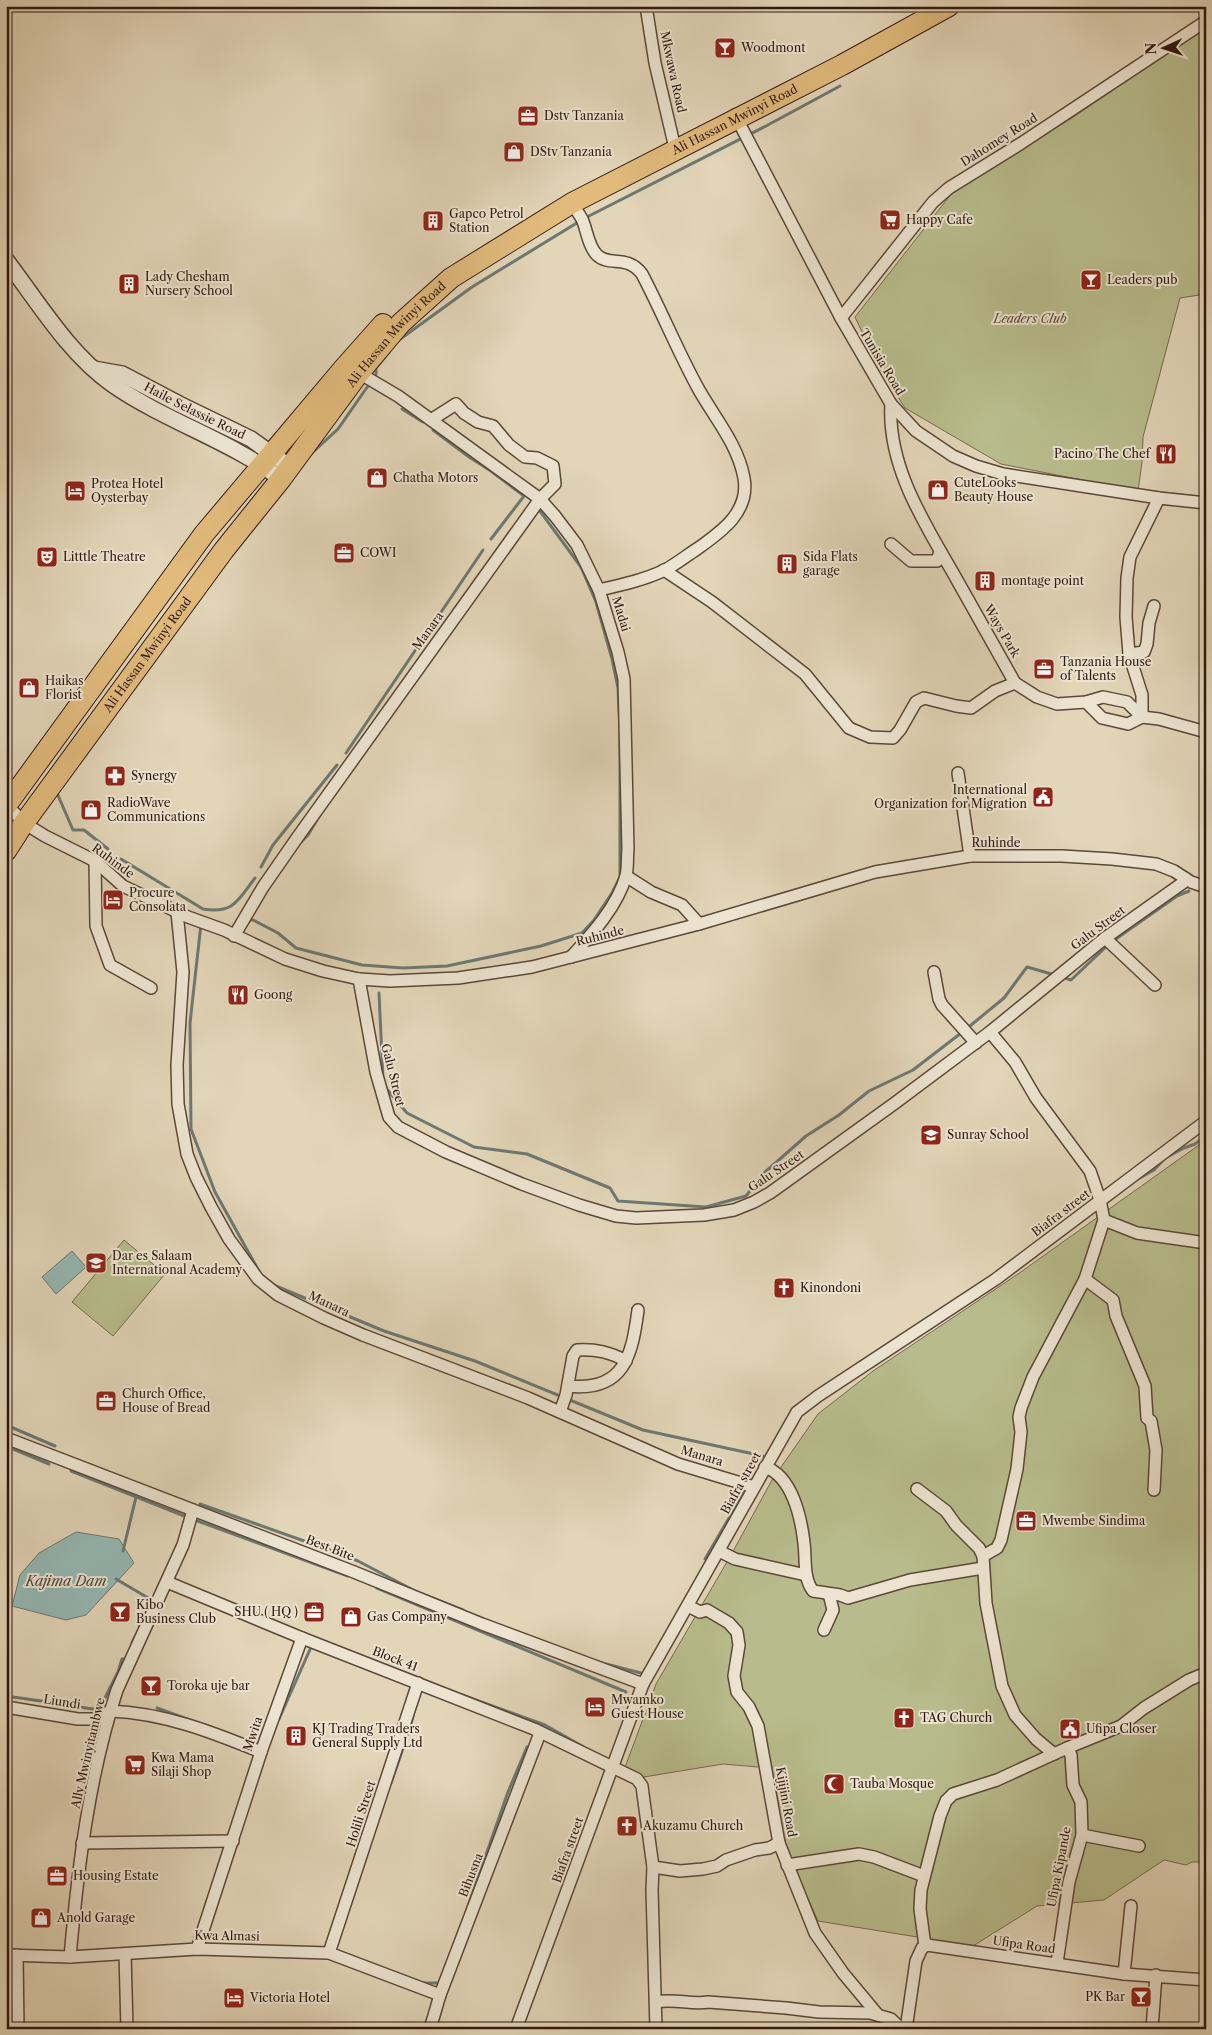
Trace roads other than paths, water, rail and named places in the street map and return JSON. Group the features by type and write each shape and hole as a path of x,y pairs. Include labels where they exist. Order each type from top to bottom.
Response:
{"highway":[{"name":"Ali Hassan Mwinyi Road","path":"6,851 24,823 224,550 360,373 401,323 451,278 572,203 842,58 920,6"},
{"name":"Ali Hassan Mwinyi Road","path":"7,806 204,534 342,368 392,314 444,269 545,206 842,65 949,6"}],"street":[{"name":"Mkwawa Road","path":"646,6 655,64 674,144"},
{"name":"Dahomey Road","path":"841,318 934,202 949,188 1028,139 1206,21"},
{"name":"Tunisia Road","path":"735,116 841,318 891,404 916,431 934,444 976,466 1003,474 1159,498 1206,503"},
{"path":"572,203 582,220 593,250 598,256 605,260 632,264 642,274 699,389 731,443 740,463 744,480 743,498 736,515 725,529 664,570 626,584 599,590"},
{"name":"Haile Selassie Road","path":"6,260 71,345 93,369 112,384 139,400 267,459 285,473"},
{"name":"Madai","path":"360,373 398,396 540,499 577,545 599,590 618,652 624,679 628,849 626,876 601,924 571,957"},
{"name":"Manara","path":"234,936 263,888 297,838 540,499 555,484 553,466 537,458 525,457 509,445 493,426 478,422 464,413 456,404 431,420"},
{"name":"Ways Park","path":"891,404 891,426 901,468 920,515 939,556 965,594 1015,683 1037,697 1057,704 1086,702 1103,696 1127,702 1142,717"},
{"path":"1142,717 1142,695 1129,654 1126,617 1127,578 1130,557 1159,498"},
{"path":"891,544 911,561 939,556"},
{"path":"664,570 712,602 805,674 849,728 870,737 893,738 900,730 916,702 924,698 971,708 995,691 1015,683"},
{"path":"1129,654 1144,652 1154,606"},
{"path":"1086,702 1102,718 1128,724 1142,717 1159,719 1206,732"},
{"path":"958,773 970,856"},
{"name":"Ruhinde","path":"7,806 24,823 45,836 95,861 123,886 177,912 285,958 323,971 359,979 390,981 458,978 509,971 699,924 875,872 970,856 1112,859 1156,864 1191,882 1206,887"},
{"path":"95,861 96,926 110,965 151,988"},
{"path":"626,876 636,884 682,905 699,924"},
{"name":"Galu Street","path":"359,979 376,1072 389,1117 398,1127 446,1152 522,1184 578,1205 616,1216 636,1218 704,1215 734,1210 754,1202 896,1103 990,1032 1105,938 1184,882 1184,878"},
{"name":"Manara","path":"177,912 183,972 177,1065 178,1104 186,1145 196,1177 211,1207 246,1264 258,1279 278,1295 324,1318 564,1399 678,1464 754,1487"},
{"path":"1105,938 1156,985"},
{"path":"934,972 939,999 942,1005 976,1043"},
{"path":"983,1556 997,1548 1001,1540 1017,1469 1021,1432 1019,1416 1026,1394 1085,1279 1104,1220 1100,1200 1090,1172 1036,1098 1015,1062 990,1032"},
{"name":"Biafra street","path":"516,2029 643,1684 797,1412 996,1279 1206,1121"},
{"path":"1104,1220 1137,1233 1206,1243"},
{"path":"1085,1279 1113,1300 1116,1316 1145,1386 1147,1418 1151,1421 1156,1450 1154,1490"},
{"path":"564,1399 580,1387 613,1378 626,1361 636,1330 638,1310"},
{"path":"564,1399 572,1362 577,1350 591,1349 613,1354 626,1361"},
{"name":"Best Bite","path":"6,1438 643,1684"},
{"path":"765,1467 775,1472 786,1484 798,1510 804,1542 806,1575 813,1591 848,1598 910,1580 983,1568"},
{"path":"917,1489 946,1511 956,1525 979,1548 983,1556 986,1603 996,1662 1008,1702 1015,1715 1029,1731 1054,1754"},
{"name":"Ally Mwinyitambwe","path":"70,1956 82,1843 110,1710 124,1675 184,1545 193,1510"},
{"path":"719,1550 735,1560 806,1575"},
{"name":"Block 41","path":"167,1582 540,1733 637,1779 642,1786 653,1867"},
{"path":"824,1630 832,1610 829,1594"},
{"name":"Kijijini Road","path":"688,1606 700,1612 707,1610 728,1623 737,1632 739,1645 734,1669 734,1682 737,1692 749,1707 761,1737 779,1843 787,1865 815,1933 843,1973 878,2015"},
{"name":"Mwita","path":"197,1949 260,1752 302,1638"},
{"path":"906,2029 916,1961 922,1948 925,1946 920,1909 924,1876 940,1816 946,1801 953,1794 997,1780 1121,1726 1144,1708 1189,1680 1206,1673"},
{"name":"Holili Street","path":"329,1953 418,1683"},
{"name":"Liundi","path":"6,1707 78,1719 99,1719 110,1710"},
{"path":"110,1710 156,1716 185,1723 260,1752"},
{"name":"Bihusna","path":"430,2029 440,1995 540,1733"},
{"name":"Ufipa Kipande","path":"1057,1963 1069,1882 1082,1835 1081,1802 1073,1785 1072,1756 1067,1748"},
{"path":"1082,1835 1139,1846"},
{"path":"82,1843 233,1840"},
{"path":"656,2029 653,1867 680,1871 703,1869 779,1843"},
{"path":"787,1865 859,1854 874,1857 924,1876"},
{"path":"1124,1974 1131,1906"},
{"name":"Ufipa Road","path":"925,1946 1057,1963 1124,1974 1206,1980"},
{"name":"Kwa Almasi","path":"12,1955 70,1956 197,1949 329,1953 440,1995"},
{"path":"125,1954 127,2029"},
{"path":"12,1955 18,2029"},
{"path":"1152,2029 1156,1975"},
{"path":"656,2002 675,2000 878,2015 891,2019 902,2029"}],"water":[{"path":"72,1251 86,1267 56,1294 42,1277"},
{"name":"Kajima Dam","path":"76,1532 119,1539 134,1563 86,1615 66,1620 12,1606 20,1575 39,1553"}],"waterway":[{"path":"585,218 766,126 840,86"},
{"path":"399,340 472,287 580,221"},
{"path":"374,378 376,368 389,352"},
{"path":"312,453 338,429 370,383"},
{"path":"402,409 423,422"},
{"path":"433,430 524,496 491,539"},
{"path":"537,507 581,567 596,602 618,688 620,731 620,877 594,920 582,933 541,946 447,966 403,968 362,965 296,948 278,933 253,920 248,920 246,915 286,857 308,835 336,788 388,718 414,677 502,552 537,507"},
{"path":"346,753 483,550"},
{"path":"261,867 273,845 337,765"},
{"path":"57,793 73,830 84,830 108,849"},
{"path":"121,859 203,909 213,910 229,907 239,899 255,878"},
{"path":"1113,941 1177,896 1189,891"},
{"path":"201,924 190,1023 191,1129 215,1192 260,1273"},
{"path":"1061,977 1071,980 1108,945"},
{"path":"385,1087 407,1113 474,1147 527,1154 610,1188 618,1201 706,1207 746,1196 764,1173 806,1136 839,1115 869,1091 913,1070 965,1030 1004,998 1027,967 1055,975"},
{"path":"379,993 383,1079"},
{"path":"1136,1180 1154,1170 1165,1158 1195,1144 1206,1136"},
{"path":"271,1284 384,1331 475,1361 643,1430 763,1456"},
{"path":"6,1425 55,1446"},
{"path":"6,1446 49,1464"},
{"path":"71,1471 192,1519 348,1576"},
{"path":"705,1559 746,1489"},
{"path":"123,1551 136,1497"},
{"path":"200,1504 358,1561 417,1592 463,1610"},
{"path":"116,1579 155,1602"},
{"path":"377,1588 626,1692"},
{"path":"134,1647 132,1643 136,1635"},
{"path":"279,1719 312,1645"},
{"path":"58,1704 93,1709 100,1708 118,1672 122,1659 128,1659"},
{"path":"602,1663 641,1673"},
{"path":"462,1695 545,1725 582,1746"},
{"path":"6,1696 48,1702"},
{"path":"157,1708 187,1719"},
{"path":"391,1783 413,1716"},
{"path":"466,1912 508,1792 527,1747"},
{"path":"422,1983 439,1983 441,1979"}],"place":[{"name":"Woodmont","path":"725,48"},
{"name":"Dstv Tanzania","path":"528,116"},
{"name":"DStv Tanzania","path":"514,152"},
{"name":"Happy Cafe","path":"890,220"},
{"name":"Gapco Petrol Station","path":"433,221"},
{"name":"Leaders pub","path":"1091,280"},
{"name":"Lady Chesham Nursery School","path":"129,284"},
{"name":"Pacino The Chef","path":"1166,454"},
{"name":"Chatha Motors","path":"377,478"},
{"name":"CuteLooks Beauty House","path":"938,490"},
{"name":"Protea Hotel Oysterbay","path":"75,491"},
{"name":"COWI","path":"344,553"},
{"name":"Litttle Theatre","path":"47,557"},
{"name":"Sida Flats garage","path":"787,564"},
{"name":"montage point","path":"985,581"},
{"name":"Tanzania House of Talents","path":"1044,669"},
{"name":"Haikas Florist","path":"29,688"},
{"name":"Synergy","path":"115,776"},
{"name":"International Organization for Migration","path":"1043,797"},
{"name":"RadioWave Communications","path":"91,810"},
{"name":"Procure Consolata","path":"113,900"},
{"name":"Goong","path":"238,995"},
{"name":"Sunray School","path":"931,1135"},
{"name":"Dar es Salaam International Academy","path":"96,1263"},
{"name":"Kinondoni","path":"784,1288"},
{"name":"Church Office, House of Bread","path":"106,1401"},
{"name":"Mwembe Sindima","path":"1026,1521"},
{"name":"Kibo Business Club","path":"120,1612"},
{"name":"SHU ( HQ )","path":"314,1612"},
{"name":"Gas Company","path":"351,1617"},
{"name":"Toroka uje bar","path":"151,1686"},
{"name":"Mwamko Guest House","path":"595,1707"},
{"name":"TAG Church","path":"904,1718"},
{"name":"Ufipa Closer","path":"1070,1729"},
{"name":"KJ Trading Traders General Supply Ltd","path":"296,1736"},
{"name":"Kwa Mama Silaji Shop","path":"135,1765"},
{"name":"Tauba Mosque","path":"834,1784"},
{"name":"Akuzamu Church","path":"627,1826"},
{"name":"Housing Estate","path":"57,1876"},
{"name":"Anold Garage","path":"41,1918"},
{"name":"PK Bar","path":"1141,1997"},
{"name":"Victoria Hotel","path":"234,1998"}],"park label":[{"name":"Leaders Club","path":"1030,319"}]}
